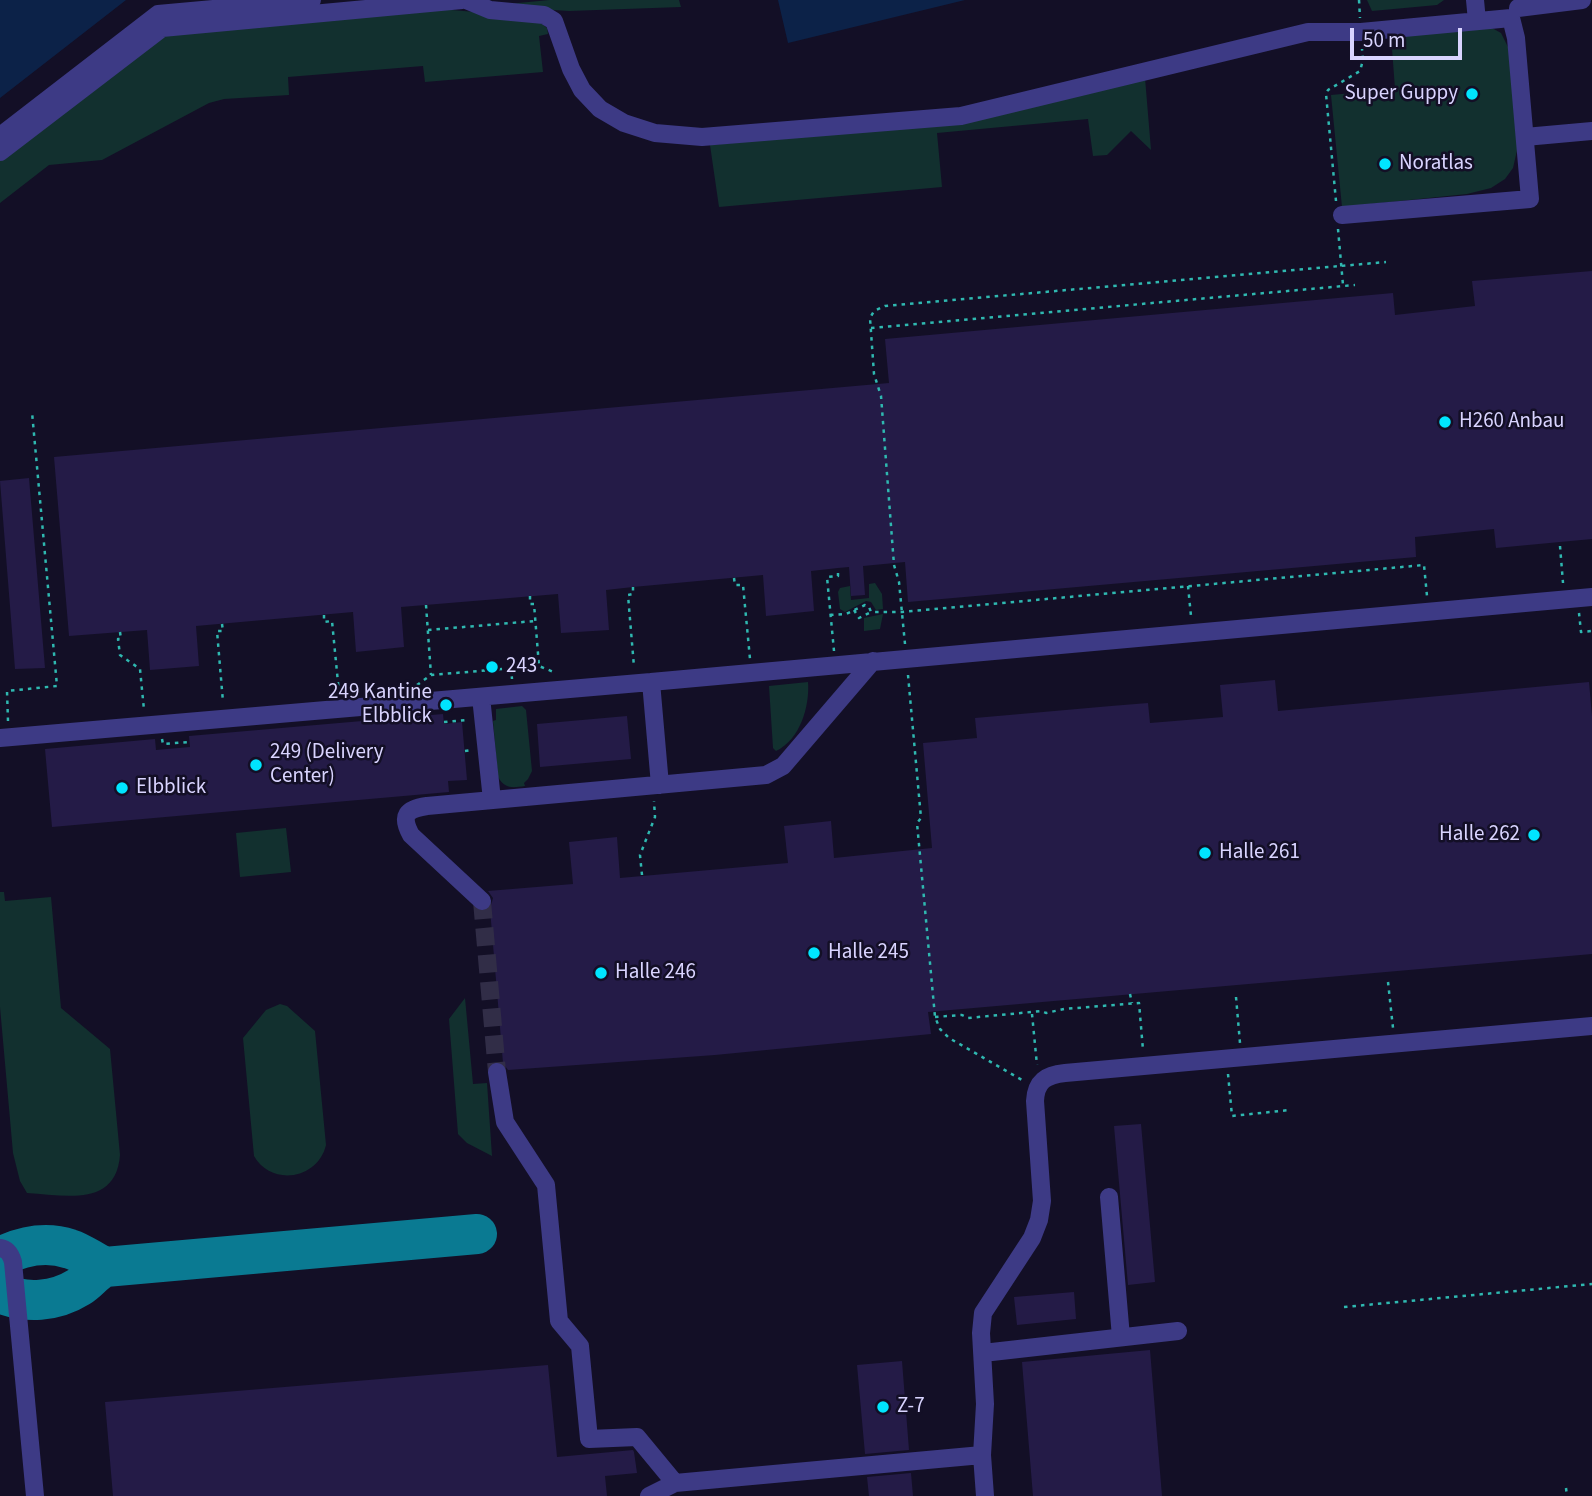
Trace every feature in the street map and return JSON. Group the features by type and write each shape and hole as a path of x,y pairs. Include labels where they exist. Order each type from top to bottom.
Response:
{"street":[{"path":"0,136 158,14 312,0"},
{"path":"0,152 162,28 464,0 489,10 544,15 554,21 571,69 582,90 600,109 624,123 655,133 702,137 961,116 1308,32 1361,32 1477,21 1515,8 1582,0"},
{"path":"1475,0 1477,21"},
{"path":"1339,218 1530,199 1515,8"},
{"path":"1525,137 1592,131"},
{"path":"4,731 481,697 1592,597"},
{"path":"482,901 411,835 405,818 414,808 766,775 783,766 873,661"},
{"path":"651,682 660,785"},
{"path":"481,697 492,800"},
{"path":"985,1496 982,1455 985,1404 981,1333 983,1313 1032,1238 1039,1220 1042,1201 1035,1101 1037,1086 1048,1076 1592,1026"},
{"path":"496,1072 505,1122 546,1185 559,1321 580,1346 590,1439 638,1437 676,1483"},
{"path":"1110,1197 1121,1337"},
{"path":"0,1248 5,1249 13,1262 35,1496"},
{"path":"983,1353 1178,1331"},
{"path":"649,1496 676,1483 982,1455"}],"path":[{"path":"1343,286 1326,94 1328,90 1360,71 1363,60 1361,32"},
{"path":"1022,1080 949,1038 940,1029 935,1017 916,823 921,818 900,582 894,565 881,396 874,374 870,318 874,311 885,306 1386,262"},
{"path":"871,328 1355,285"},
{"path":"4,731 7,691 57,687 32,412"},
{"path":"1560,546 1564,599"},
{"path":"853,610 859,618 871,612 902,612 1424,565 1427,601"},
{"path":"834,651 827,577 838,576 838,568"},
{"path":"734,578 735,585 743,585 750,659"},
{"path":"633,587 633,594 628,595 635,670"},
{"path":"530,596 530,604 534,604 539,666"},
{"path":"426,605 430,676"},
{"path":"830,615 865,605 871,612"},
{"path":"1579,613 1580,632 1592,631"},
{"path":"324,615 324,622 332,621 339,696"},
{"path":"428,630 535,621"},
{"path":"222,624 223,631 217,631 223,706"},
{"path":"120,632 120,655 141,669 145,712"},
{"path":"410,690 430,676 539,666 566,677"},
{"path":"444,722 469,719"},
{"path":"1388,982 1393,1031"},
{"path":"1130,994 1132,1003"},
{"path":"1236,997 1241,1045"},
{"path":"935,1017 962,1015 968,1018 1042,1011 1046,1013 1139,1003 1143,1053"},
{"path":"1032,1014 1037,1065"},
{"path":"1228,1069 1232,1116 1290,1110"},
{"path":"1344,1307 1592,1284"},
{"path":"1566,1488 1567,1496"}],"green space":[{"path":"549,0 679,0 681,7 569,11 507,7 508,4"},
{"path":"1367,0 1444,0 1437,5 1372,11"},
{"path":"440,9 534,17 547,28 548,34 539,36 543,72 425,82 423,66 288,77 289,95 224,99 209,103 102,160 49,165 0,203 0,159 165,33"},
{"path":"1492,28 1501,33 1510,51 1518,146 1513,168 1505,179 1491,188 1467,194 1342,207 1331,95 1395,89 1391,35"},
{"path":"1145,78 1151,150 1131,131 1107,155 1093,156 1088,119 937,133 942,187 719,207 710,145 961,122"},
{"path":"875,583 882,594 883,609 876,610 871,602 866,601 845,612 840,609 840,588 850,586 851,600 869,598 869,584"},
{"path":"883,614 880,629 864,631 864,618"},
{"path":"808,682 802,721 791,739 776,751 773,748 769,686"},
{"path":"522,706 526,710 532,771 524,783 525,786 509,787 498,777 493,721 496,720 496,709"},
{"path":"286,828 291,872 240,877 236,833"},
{"path":"0,892 4,892 5,901 51,897 61,1008 110,1049 120,1155 116,1172 109,1184 86,1195 27,1193 20,1181 13,1153 0,1007"},
{"path":"465,998 473,1084 487,1083 492,1156 467,1143 458,1134 449,1019"},
{"path":"280,1004 287,1006 315,1031 326,1145 314,1165 294,1175 272,1172 262,1166 254,1156 243,1038 266,1010"}],"water":[{"path":"0,0 126,0 0,98"},
{"path":"778,0 965,0 788,43"}],"building":[{"path":"1592,271 1592,539 1496,548 1494,529 1415,537 1416,557 908,602 905,562 863,566 865,595 851,596 849,567 838,568 811,571 814,611 766,616 763,575 606,590 609,630 561,633 558,594 401,607 404,647 356,652 353,612 196,626 199,666 150,670 147,630 69,636 54,457 889,383 885,339 1393,293 1395,315 1475,306 1472,281"},
{"path":"29,478 45,668 15,669 0,481"},
{"path":"1275,680 1278,711 1589,682 1592,716 1592,954 928,1012 931,1034 715,1055 508,1070 503,1063 490,909 493,898 488,891 573,884 569,842 617,837 620,878 788,863 784,826 831,821 834,858 932,848 923,743 977,738 975,718 1111,706 1148,703 1150,723 1223,717 1220,685"},
{"name":"249 (Delivery Center)","path":"443,714 444,724 462,722 467,780 448,781 449,792 52,827 45,749 155,739 156,750 190,747 189,736"},
{"path":"627,716 631,759 540,767 537,724"},
{"path":"1141,1124 1155,1282 1128,1285 1114,1126"},
{"path":"1074,1292 1076,1319 1017,1325 1014,1297"},
{"path":"1150,1350 1162,1496 1033,1496 1022,1362"},
{"name":"Z-7","path":"902,1361 909,1450 865,1454 857,1365"},
{"path":"548,1365 557,1457 634,1452 637,1473 605,1476 607,1496 113,1496 105,1402"},
{"path":"911,1473 913,1496 869,1496 867,1477"}],"taxiway":[{"path":"0,1293 30,1300 60,1296 79,1287 105,1267 477,1234"},
{"path":"0,1257 25,1248 52,1245 75,1251 105,1267"}],"tunnel":[{"path":"482,901 497,1072"}],"place":[{"name":"Super Guppy","path":"1472,94"},
{"name":"Noratlas","path":"1385,164"},
{"name":"H260 Anbau","path":"1445,422"},
{"name":"243","path":"492,667"},
{"name":"249 Kantine Elbblick","path":"446,705"},
{"name":"249 (Delivery Center)","path":"256,765"},
{"name":"Elbblick","path":"122,788"},
{"name":"Halle 262","path":"1534,835"},
{"name":"Halle 261","path":"1205,853"},
{"name":"Halle 245","path":"814,953"},
{"name":"Halle 246","path":"601,973"},
{"name":"Z-7","path":"883,1407"}]}
